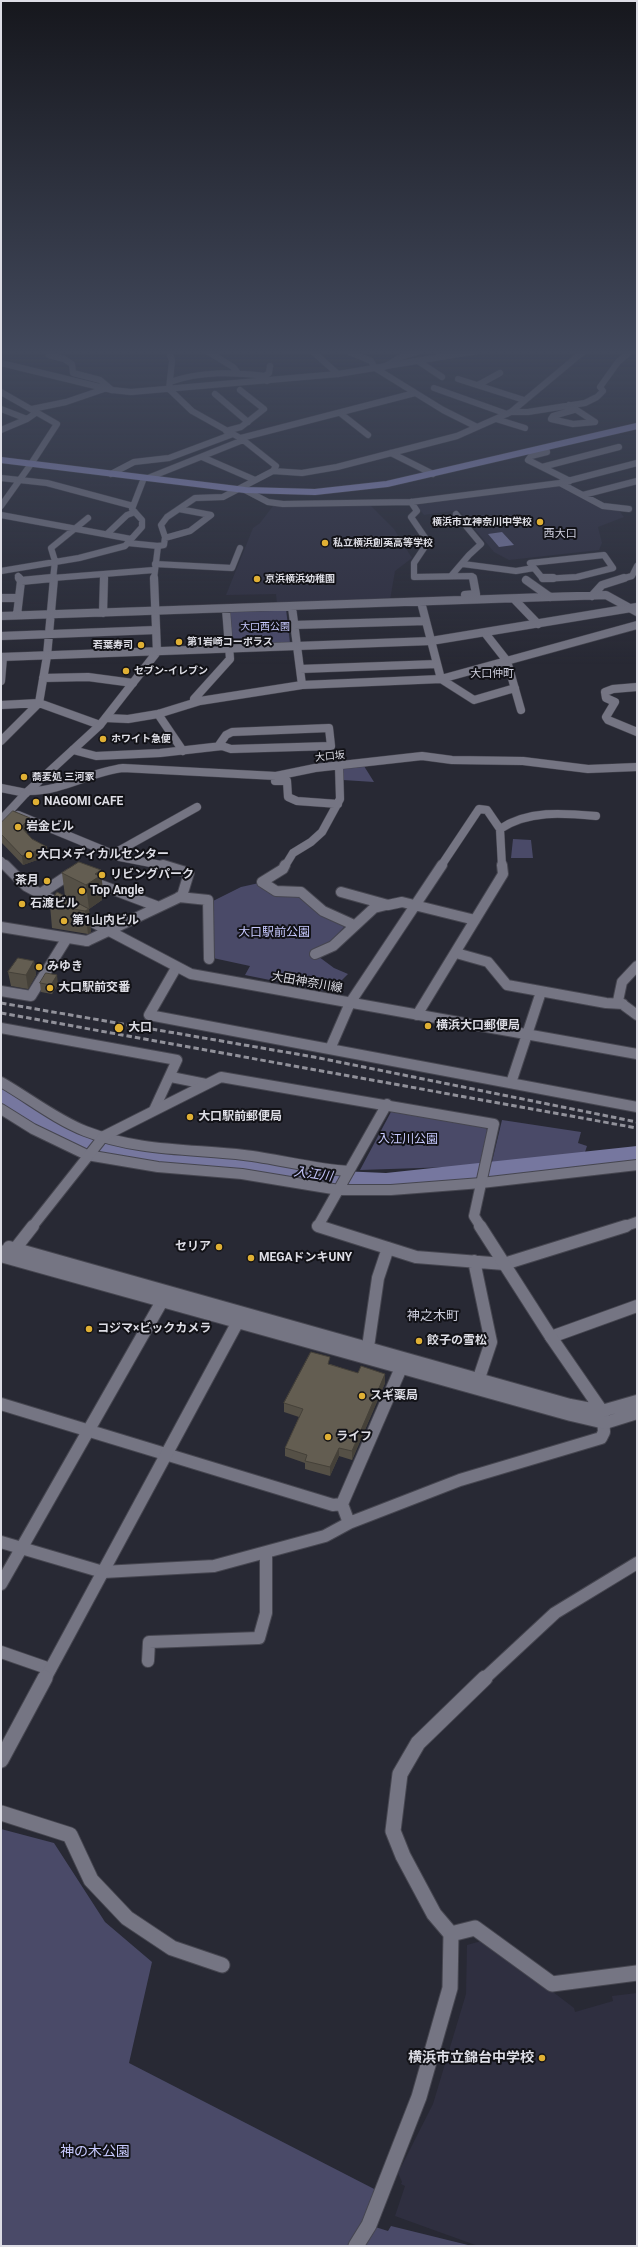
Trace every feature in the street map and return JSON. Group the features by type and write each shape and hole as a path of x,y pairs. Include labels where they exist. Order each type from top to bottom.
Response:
{"main road":[{"path":"1,460 242,490 292,492 344,490 387,484 512,456"}],"street":[{"path":"1,506 37,456"},
{"path":"111,474 134,462 169,458 175,456"},
{"path":"107,534 134,509 146,478 205,456"},
{"path":"263,456 276,466 273,471"},
{"path":"1,515 107,534 130,541 158,546 164,545 165,538 161,525 167,516 195,498 223,497 242,490 255,480 273,471 302,473 337,467 380,456"},
{"path":"397,456 433,474"},
{"path":"533,456 528,460 570,480"},
{"path":"542,467 585,456"},
{"path":"202,457 255,480"},
{"path":"242,490 268,502 283,504 411,502 560,483 637,463"},
{"path":"1,478 46,483 134,509 142,520 142,527 125,546 79,558 1,571"},
{"path":"583,495 637,481"},
{"path":"560,483 603,506 629,509"},
{"path":"617,486 637,488"},
{"path":"397,603 397,598 476,594 472,576 414,577 414,563 428,542 411,517 417,511 411,502"},
{"path":"165,538 178,537 190,529 198,528 211,515 179,509"},
{"path":"451,576 463,564 471,550 481,544 456,514"},
{"path":"1,741 39,703 47,656 54,579 55,561 51,548 88,518"},
{"path":"1,820 27,792 100,726 157,652 155,567 158,546"},
{"path":"21,581 104,574 155,567 232,568 240,548"},
{"path":"604,555 613,568 577,577 543,579 534,568 530,564 604,555"},
{"path":"463,564 516,571 534,568"},
{"path":"592,596 602,585 632,576 637,566"},
{"path":"12,569 21,581 17,615"},
{"path":"103,613 104,574"},
{"path":"526,580 550,597"},
{"path":"1,616 606,595 637,612"},
{"path":"1,598 19,598"},
{"path":"514,599 538,624"},
{"path":"421,602 441,679 474,700 515,688"},
{"path":"292,607 302,685"},
{"path":"1,681 2,657 432,641 637,607"},
{"path":"195,702 194,699 230,659 226,609"},
{"path":"294,625 426,620"},
{"path":"106,718 128,719 158,714 195,702 302,685 441,679 637,625"},
{"path":"1,636 156,630"},
{"path":"486,633 507,661 521,710"},
{"path":"300,669 437,664"},
{"path":"43,678 88,677 133,683"},
{"path":"637,688 613,689 606,692 606,698 615,702 606,717 608,720 637,732"},
{"path":"1,705 39,703 100,726"},
{"path":"158,714 183,751"},
{"path":"73,750 96,756 183,751 222,746 231,750 331,746 329,728 232,732 226,734 219,744 222,746"},
{"name":"大口坂","path":"1,788 27,792 45,791 65,787 96,773 112,769 276,776 315,768 422,756 452,760 522,760 588,769 637,767"},
{"path":"339,766 340,798 322,832 311,842 293,853 283,869 262,882 276,891 301,892 323,911 354,925"},
{"path":"222,773 221,778 287,781 288,797 297,801 338,804"},
{"path":"113,854 197,807"},
{"path":"330,1049 350,1003 479,809 487,810 500,829 503,874 418,1015"},
{"path":"1,927 87,941 179,897 185,889 189,873 113,854 9,812"},
{"path":"500,829 511,822 538,815 575,814 596,816"},
{"name":"大田神奈川線","path":"1,861 26,886 176,968 191,974 637,1054"},
{"path":"40,894 70,874 159,907"},
{"path":"341,892 388,905"},
{"path":"179,897 208,900 209,959"},
{"path":"315,954 333,946 374,908 402,902 475,920"},
{"path":"1,991 31,996 67,938"},
{"path":"456,953 488,962 507,985 606,1003 624,1005 637,1003"},
{"path":"637,966 624,977 618,1000 637,1016"},
{"path":"176,968 149,1015 637,1107"},
{"path":"511,1083 541,992"},
{"path":"1,1028 177,1060 171,1078 154,1110"},
{"path":"1,1252 15,1249 88,1154 104,1136 221,1077 387,1104 494,1124 474,1216 603,1417 604,1432 601,1438 460,1480 349,1523 325,1536 214,1566 104,1572 1,1542"},
{"path":"171,1078 206,1084"},
{"path":"1,1082 27,1096 52,1113 104,1136 185,1151 245,1155 313,1169 349,1171"},
{"path":"387,1104 318,1226 416,1257 504,1264 637,1223"},
{"path":"1,1109 33,1129 88,1154 158,1167 242,1174 340,1188 391,1190 482,1182 637,1165"},
{"path":"1,1245 166,1296 603,1417 637,1413"},
{"path":"368,1347 378,1278 388,1248"},
{"path":"1,1256 166,1296"},
{"path":"474,1261 491,1342 479,1378"},
{"path":"1,1584 166,1296"},
{"path":"551,1337 637,1306"},
{"path":"240,1317 368,1347 404,1363 479,1378 570,1405 603,1417 637,1401"},
{"path":"1,1760 104,1572 240,1317"},
{"path":"349,1523 342,1504 404,1363"},
{"path":"1,1404 333,1505 342,1504"},
{"path":"148,1661 149,1642 259,1638 266,1613 266,1552"},
{"path":"356,2246 369,2225 419,2097 450,1988 451,1934 434,1914 403,1856 393,1831 400,1774 418,1743 490,1673 555,1613 637,1563"},
{"path":"1,1652 50,1669"},
{"path":"1,1813 70,1835 91,1880 127,1918 172,1948 222,1965"},
{"path":"451,1934 475,1928 552,1984 637,1973"}],"shaded area":[{"name":"横浜市立神奈川中学校","path":"548,486 564,486 577,493 618,509 624,517 598,527 602,543 599,550 509,560 494,552 459,510 424,515 416,505"},
{"name":"私立横浜創英高等学校","path":"370,505 394,529 412,558 395,571 390,600 277,604 276,594 226,595 253,528 260,523 273,506"},
{"path":"502,532 514,545 499,547 488,534"},
{"name":"横浜市立錦台中学校","path":"485,1940 574,2008 575,2012 613,2001 612,1996 637,1993 637,2246 478,2246 395,2216 405,2186 401,2184 402,2182 398,2173 433,2104 466,1994 467,1945"}],"green space":[{"name":"大口西公園","path":"286,609 290,643 233,646 230,610"},
{"path":"364,766 374,782 343,780 342,770 344,768"},
{"path":"513,839 531,840 533,858 511,858"},
{"name":"大口駅前公園","path":"259,883 300,894 313,909 347,924 330,942 311,951 334,968 348,974 330,992 245,975 250,966 213,958 211,902 241,887"},
{"name":"入江川公園","path":"392,1110 484,1126 488,1131 480,1166 360,1170"},
{"path":"502,1120 581,1132 578,1143 587,1146 583,1158 491,1166"},
{"name":"神の木公園","path":"1,1829 54,1843 105,1922 152,1962 129,2063 380,2192 369,2225 388,2231 391,2226 472,2246 1,2246"}],"building":[{"path":"13,811 30,818 21,827 32,839 47,847 22,856 1,834 1,823"},
{"path":"79,862 101,870 95,874 100,876 86,885 62,873"},
{"path":"57,892 89,909 85,911 50,905"},
{"path":"18,958 34,961 26,975 8,972"},
{"path":"46,973 57,975 51,985 40,983"},
{"name":"ライフ","path":"311,1352 330,1357 328,1364 358,1373 361,1366 385,1374 352,1451 339,1448 330,1467 305,1461 307,1455 285,1448 303,1409 284,1403"}],"waterway":[{"name":"入江川","path":"1,1096 45,1122 99,1146 180,1159 237,1162 318,1178 386,1181 637,1154"}],"railway":[{"path":"1,1003 314,1057 637,1122"},
{"path":"1,1013 637,1128"}],"place":[{"name":"横浜市立神奈川中学校","path":"540,522"},
{"name":"私立横浜創英高等学校","path":"325,543"},
{"name":"京浜横浜幼稚園","path":"257,579"},
{"name":"第1岩崎コーポラス","path":"179,642"},
{"name":"若葉寿司","path":"141,645"},
{"name":"セブン-イレブン","path":"126,671"},
{"name":"ホワイト急便","path":"103,739"},
{"name":"蕎麦処 三河家","path":"24,777"},
{"name":"NAGOMI CAFE","path":"36,802"},
{"name":"岩金ビル","path":"18,827"},
{"name":"大口メディカルセンター","path":"29,855"},
{"name":"リビングパーク","path":"102,875"},
{"name":"茶月","path":"47,881"},
{"name":"Top Angle","path":"82,891"},
{"name":"石渡ビル","path":"22,904"},
{"name":"第1山内ビル","path":"64,921"},
{"name":"みゆき","path":"39,967"},
{"name":"大口駅前交番","path":"50,988"},
{"name":"横浜大口郵便局","path":"428,1026"},
{"name":"大口","path":"119,1028"},
{"name":"大口駅前郵便局","path":"190,1117"},
{"name":"セリア","path":"219,1247"},
{"name":"MEGAドンキUNY","path":"251,1258"},
{"name":"コジマ×ビックカメラ","path":"89,1329"},
{"name":"餃子の雪松","path":"419,1341"},
{"name":"スギ薬局","path":"362,1396"},
{"name":"ライフ","path":"328,1437"},
{"name":"横浜市立錦台中学校","path":"542,2058"}],"district":[{"name":"西大口","path":"560,534"},
{"name":"大口仲町","path":"492,674"},
{"name":"神之木町","path":"433,1317"}]}
